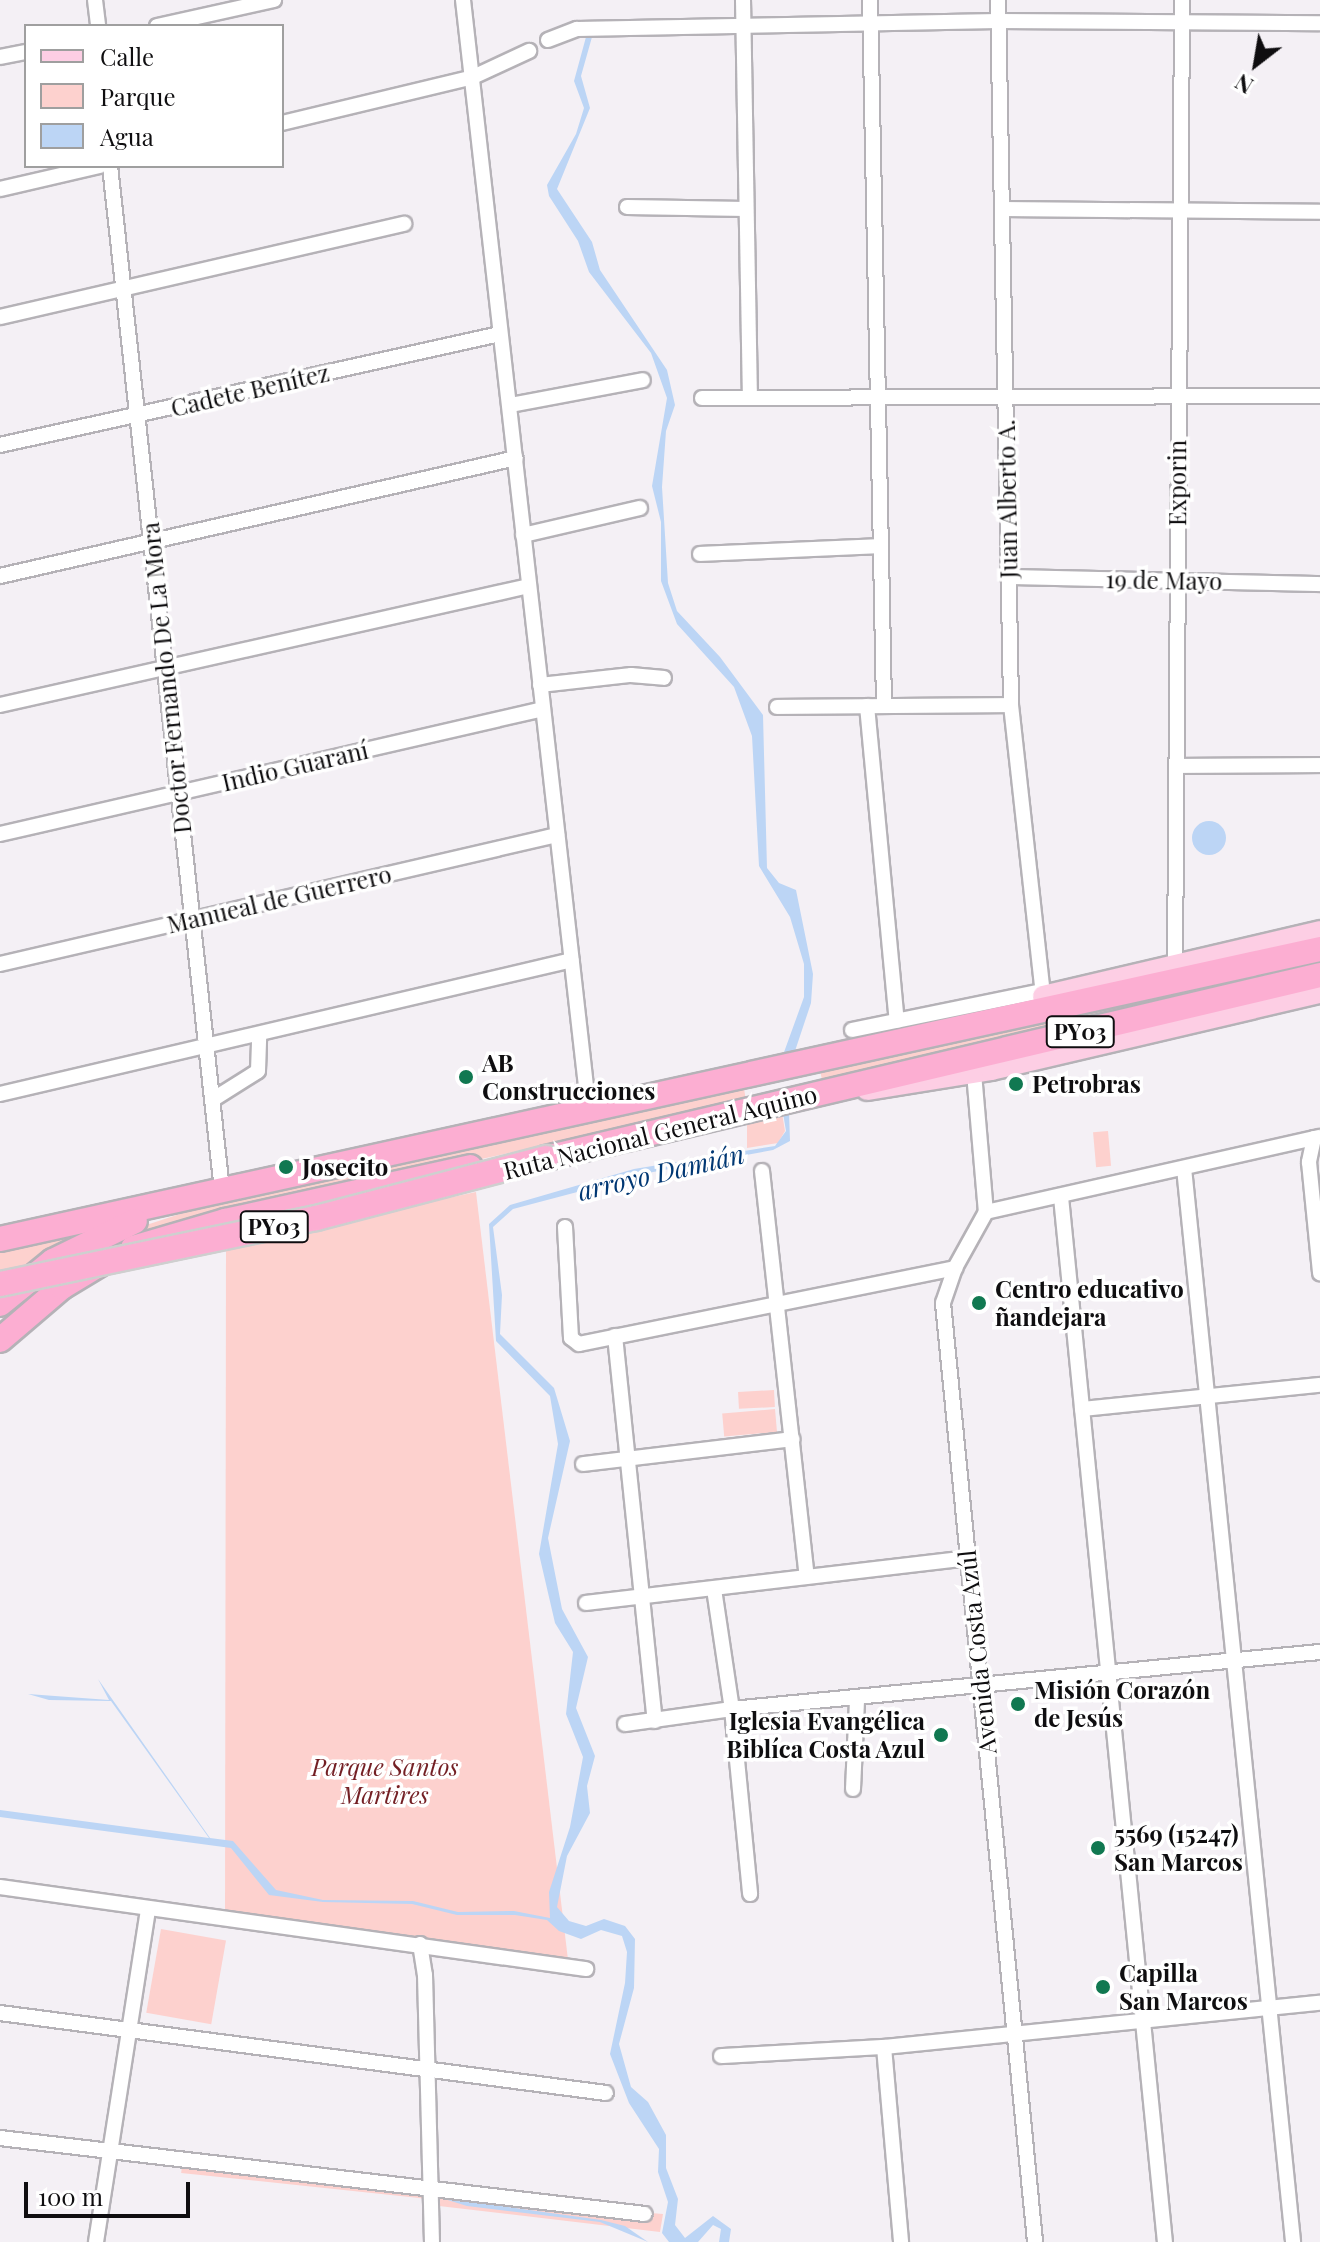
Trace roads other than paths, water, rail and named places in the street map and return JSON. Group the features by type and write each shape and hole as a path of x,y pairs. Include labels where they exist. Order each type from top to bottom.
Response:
{"highway":[{"path":"1155,988 1320,932"},
{"name":"Ruta Nacional General Aquino","path":"0,1239 589,1112 726,1077 1155,988 1320,949"},
{"name":"Ruta Nacional General Aquino","path":"0,1284 301,1221 633,1136 1320,975"},
{"name":"PY03","path":"879,1045 920,1024 1043,994"},
{"name":"PY03","path":"0,1340 62,1287 159,1239 545,1149 633,1136"},
{"name":"PY03","path":"0,1304 78,1247 217,1192"}],"main road":[{"name":"PY03","path":"1043,994 1320,932"},
{"name":"PY03","path":"839,1088 898,1088 974,1073 1320,993"},
{"path":"949,1063 1144,1034"}],"street":[{"path":"95,0 98,24"},
{"path":"166,24 274,0"},
{"path":"463,0 589,1112"},
{"path":"743,0 750,397"},
{"path":"870,0 884,706"},
{"name":"Juan Alberto A.","path":"998,0 1011,705 1043,994"},
{"name":"Exporin","path":"1175,966 1182,0"},
{"path":"548,40 577,29 998,21 1320,23"},
{"path":"284,123 473,77 529,51"},
{"path":"0,57 24,52"},
{"path":"0,189 91,168"},
{"name":"Doctor Fernando De La Mora","path":"110,168 212,1100 217,1192"},
{"path":"627,207 746,209"},
{"path":"1002,209 1320,212"},
{"path":"0,317 404,224"},
{"name":"Cadete Benítez","path":"0,445 500,334"},
{"path":"510,405 643,380"},
{"path":"702,398 1177,393 1320,396"},
{"path":"0,576 516,458"},
{"path":"523,535 640,508"},
{"path":"700,554 881,546"},
{"name":"19 de Mayo","path":"1008,577 1320,584"},
{"path":"0,705 529,586"},
{"path":"540,685 631,675 664,678"},
{"path":"777,707 1011,705"},
{"path":"867,706 897,1021"},
{"name":"Indio Guaraní","path":"0,834 543,709"},
{"path":"1177,766 1320,765"},
{"name":"Manueal de Guerrero","path":"0,964 557,835"},
{"path":"0,1094 572,960"},
{"path":"852,1030 1043,994"},
{"path":"212,1100 258,1071 259,1035"},
{"path":"974,1073 986,1212 1317,1138"},
{"path":"1317,1138 1309,1162 1320,1273"},
{"path":"1184,1168 1293,2242"},
{"path":"762,1171 807,1577"},
{"path":"1061,1197 1165,2242"},
{"name":"Avenida Costa Azúl","path":"986,1212 955,1268 943,1303 1035,2242"},
{"path":"565,1227 571,1338 579,1344 955,1268"},
{"path":"615,1336 655,1721"},
{"path":"1082,1409 1320,1385"},
{"path":"583,1464 793,1439"},
{"path":"586,1603 968,1558"},
{"path":"714,1589 732,1709 750,1894"},
{"path":"625,1724 732,1709 857,1700 1320,1652"},
{"path":"853,1789 857,1700"},
{"path":"0,1887 586,1969"},
{"path":"96,2242 148,1909"},
{"path":"420,1944 428,2068 432,2242"},
{"path":"721,2056 884,2047 1320,2003"},
{"path":"0,2013 606,2093"},
{"path":"884,2047 901,2242"},
{"path":"0,2138 645,2214"}],"water":[{"path":"586,37 592,37 581,76 590,108 557,189 592,242 600,270 667,370 675,405 666,431 662,487 668,583 677,611 720,657 763,715 767,868 779,883 796,890 813,974 811,1003 795,1051 783,1055 804,997 804,964 790,917 759,866 752,736 734,687 677,624 661,581 661,522 652,486 667,398 651,353 589,272 578,241 549,196 547,185 576,134 584,108 574,81"},
{"path":"1209,821 1221,826 1226,838 1221,850 1209,855 1197,850 1192,838 1197,826"},
{"path":"789,1112 790,1141 773,1150 653,1172 513,1209 493,1227 502,1295 500,1334 554,1388 570,1441 548,1538 562,1609 588,1657 576,1708 595,1756 587,1786 590,1813 567,1856 557,1907 569,1921 586,1926 604,1919 625,1926 635,1939 634,1988 619,2044 631,2087 648,2102 666,2135 666,2168 678,2199 675,2225 685,2238 713,2216 731,2229 729,2242 719,2242 721,2229 713,2225 698,2242 669,2242 662,2233 668,2202 658,2172 659,2149 629,2103 610,2054 625,1983 627,1952 622,1936 601,1930 581,1939 559,1931 547,1920 515,1915 457,1915 412,1904 323,1902 269,1895 231,1848 0,1817 0,1810 209,1838 111,1701 49,1700 28,1694 109,1700 98,1679 210,1838 233,1841 276,1890 323,1900 413,1901 458,1912 514,1911 550,1918 549,1892 570,1827 583,1757 566,1714 573,1652 555,1623 539,1554 558,1444 550,1396 496,1341 489,1224 510,1205 634,1169 775,1146 786,1131 783,1113"},
{"path":"438,2197 601,2220 625,2226 648,2242 600,2222 467,2206"}],"place":[{"name":"AB Construcciones","path":"466,1077"},
{"name":"Petrobras","path":"1016,1084"},
{"name":"Josecito","path":"286,1167"},
{"name":"Centro educativo ñandejara","path":"979,1303"},
{"name":"Misión Corazón de Jesús","path":"1018,1704"},
{"name":"Iglesia Evangélica Biblíca Costa Azul","path":"941,1735"},
{"name":"5569 (15247) San Marcos","path":"1098,1848"},
{"name":"Capilla San Marcos","path":"1103,1987"}],"water label":[{"name":"arroyo Damián","path":"661,1172"}],"park label":[{"name":"Parque Santos Martires","path":"385,1781"}]}
